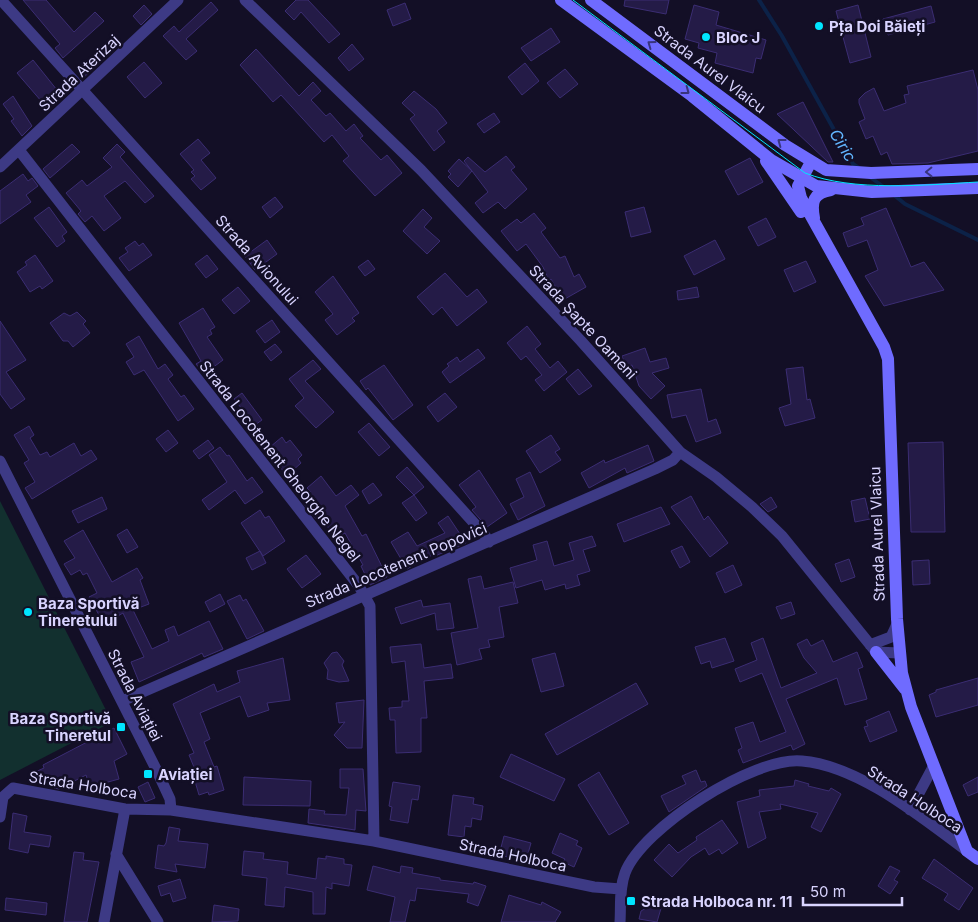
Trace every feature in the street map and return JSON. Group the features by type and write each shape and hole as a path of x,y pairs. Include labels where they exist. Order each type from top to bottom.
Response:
{"street":[{"name":"Strada Avionului","path":"1,0 477,526 489,542"},
{"name":"Strada Aterizaj","path":"0,167 178,0"},
{"name":"Strada Șapte Oameni","path":"245,0 421,170 581,341 680,452 723,483 782,536 873,649"},
{"name":"Strada Aurel Vlaicu","path":"562,0 686,91 786,171 816,186 832,190 872,192 978,188"},
{"name":"Strada Aurel Vlaicu","path":"591,0 811,162 826,170 871,173 978,169"},
{"name":"Strada Aurel Vlaicu","path":"757,148 798,210 814,223"},
{"name":"Strada Locotenent Gheorghe Negel","path":"19,150 364,595 370,606 374,842"},
{"path":"802,179 811,162"},
{"name":"Strada Aurel Vlaicu","path":"802,179 798,186 801,198 884,347 888,359 899,652 906,690 967,851"},
{"path":"814,223 812,205 814,198 822,192 832,190"},
{"name":"Strada Locotenent Popovici","path":"122,701 673,460 680,452"},
{"name":"Strada Aviației","path":"0,461 122,701 170,800 171,810"},
{"path":"873,649 891,637 898,624"},
{"path":"873,649 899,652"},
{"path":"873,649 895,679 906,690"},
{"name":"Strada Holboca","path":"0,817 3,796 13,788 124,809 171,810 374,842 594,887 621,889 626,872 635,857 654,834 676,816 748,773 776,763 801,760 823,765 853,776 910,810 967,851"},
{"path":"910,810 934,767"},
{"path":"104,922 124,809"},
{"path":"967,851 978,859"},
{"path":"116,854 158,922"},
{"path":"620,922 621,889"}],"green space":[{"name":"Baza Sportivă Tineretului","path":"0,501 112,722 0,780"}],"building":[{"path":"23,0 46,0 74,32 95,12 104,21 63,58 55,48 60,44"},
{"path":"296,0 308,0 340,34 329,43 301,12 294,20 285,11"},
{"path":"625,0 669,0 666,14 624,6"},
{"path":"211,2 218,10 186,39 197,51 186,60 163,36 174,26 179,32"},
{"path":"405,3 411,19 393,26 387,10"},
{"path":"144,5 152,14 141,25 133,16"},
{"name":"Bloc J","path":"694,5 719,12 716,25 766,40 761,59 756,58 753,73 715,63 717,53 698,48 699,43 685,39"},
{"path":"858,5 871,57 850,63 836,11"},
{"path":"931,6 935,22 888,35 883,19"},
{"path":"551,28 560,42 531,61 521,48"},
{"path":"352,44 364,59 349,71 338,58"},
{"path":"256,49 299,96 313,82 321,91 311,100 326,116 330,113 346,131 354,124 363,136 360,138 381,160 387,155 402,173 375,196 343,161 349,156 332,135 324,142 281,95 273,102 240,65"},
{"path":"100,50 107,56 83,78 78,73"},
{"path":"33,60 57,90 42,102 17,73"},
{"path":"144,62 162,83 145,98 127,77"},
{"path":"525,63 539,81 522,95 508,77"},
{"path":"565,69 578,84 560,98 547,83"},
{"path":"973,70 978,90 978,151 928,163 892,164 887,152 881,155 873,136 866,139 859,122 865,119 859,99 865,93 874,88 884,111 906,103 904,95 909,94 907,86"},
{"path":"414,91 436,109 447,123 437,131 445,142 434,151 410,119 415,115 402,103"},
{"path":"13,96 32,126 22,136 11,121 14,119 3,104"},
{"path":"803,102 833,162 828,162 777,114"},
{"path":"494,113 500,122 484,133 477,124"},
{"path":"198,139 210,153 201,160 216,178 201,190 191,179 195,176 191,172 194,170 180,154"},
{"path":"72,144 80,152 50,178 43,169"},
{"path":"117,144 125,152 120,157 154,196 145,203 125,181 104,196 121,218 104,231 92,216 85,222 78,214 81,211 66,193 82,180 87,186 112,167 103,158"},
{"path":"506,156 515,167 511,170 527,189 505,209 498,202 483,213 475,203 488,192 464,161 468,157 485,172"},
{"path":"750,158 763,182 738,195 725,171"},
{"path":"459,159 472,171 458,187 448,177 451,174 448,171"},
{"path":"23,174 28,181 32,178 38,186 26,195 31,202 0,224 0,191"},
{"path":"275,197 283,207 270,218 262,207"},
{"path":"49,207 67,232 62,236 65,241 57,247 34,218"},
{"path":"644,207 651,232 631,237 625,212"},
{"path":"886,208 911,267 924,262 944,290 884,306 865,276 878,270 867,240 848,247 843,233 864,225 861,218"},
{"path":"423,209 432,218 424,227 440,241 427,254 403,231"},
{"path":"534,213 546,228 541,232 560,258 565,256 574,277 579,274 586,287 563,300 551,279 549,281 543,267 526,244 517,251 501,231 517,219 521,223"},
{"path":"766,218 776,237 758,246 748,227"},
{"path":"267,240 277,254 255,270 245,256"},
{"path":"715,240 725,259 694,275 684,256"},
{"path":"135,241 139,246 143,243 152,255 129,271 119,258 128,252 125,248"},
{"path":"35,255 53,281 42,289 40,286 30,292 17,272 27,265 25,262"},
{"path":"207,255 218,269 206,278 195,264"},
{"path":"368,260 375,269 365,276 358,267"},
{"path":"806,261 816,282 794,292 784,270"},
{"path":"445,273 467,297 477,289 487,302 457,326 442,307 433,315 417,297"},
{"path":"333,276 359,313 352,318 355,321 337,335 325,320 333,314 315,292"},
{"path":"238,287 250,301 234,314 222,300"},
{"path":"697,287 699,297 678,300 677,291"},
{"path":"203,308 215,327 210,330 212,334 207,337 223,360 204,374 196,364 201,361 179,323"},
{"path":"77,312 86,321 83,324 90,333 73,347 68,341 63,341 50,323 64,313 70,316"},
{"path":"272,320 280,332 265,343 256,331"},
{"path":"0,321 26,360 6,372 25,399 11,409 0,394"},
{"path":"527,326 541,344 535,349 550,368 558,361 567,372 544,391 535,380 542,375 526,356 521,360 507,343"},
{"path":"139,336 158,369 165,364 173,375 168,379 181,397 184,395 194,409 178,421 144,370 134,375 126,362 134,357 126,344"},
{"path":"275,344 282,352 271,361 264,352"},
{"path":"645,348 650,362 666,358 669,368 652,373 665,386 651,399 639,386 632,365 626,367 622,356"},
{"path":"478,349 485,358 450,383 442,372 449,366 447,364 457,357 460,362"},
{"path":"313,360 321,369 305,381 334,412 316,428 295,406 304,398 289,379"},
{"path":"384,365 413,405 393,420 368,388 366,390 360,381"},
{"path":"803,367 807,400 810,399 815,418 785,426 779,408 791,404 786,369"},
{"path":"578,369 592,386 579,395 566,379"},
{"path":"701,389 708,422 716,419 721,433 696,442 686,415 672,418 667,395"},
{"path":"242,393 262,420 248,430 240,419 246,414 234,399"},
{"path":"445,393 457,407 438,422 427,407"},
{"path":"369,423 390,447 379,456 358,432"},
{"path":"29,426 34,435 30,438 40,455 47,452 50,457 74,443 81,456 91,450 97,459 32,499 25,488 35,482 24,463 29,460 14,435"},
{"path":"168,430 178,443 166,452 156,439"},
{"path":"551,435 560,449 555,452 561,460 540,473 526,451"},
{"path":"282,437 286,443 290,440 302,455 298,459 301,463 291,472 289,469 285,473 269,454 273,450 270,447"},
{"path":"208,440 214,448 199,459 193,451"},
{"path":"943,442 945,532 911,532 908,443"},
{"path":"648,445 654,461 627,473 625,468 589,488 581,473 604,460 605,463"},
{"path":"220,447 227,456 229,455 247,481 252,477 263,492 245,504 235,490 209,510 202,500 227,482 209,455"},
{"path":"407,467 424,487 414,495 396,477"},
{"path":"479,470 507,513 487,527 472,510 476,507 459,485"},
{"path":"530,472 545,506 518,520 510,504 524,497 516,479"},
{"path":"321,476 336,496 351,485 359,495 345,506 362,536 366,534 387,577 370,585 361,566 363,565 345,533 335,539 322,517 317,520 304,504 308,501 305,497 311,492 307,488"},
{"path":"373,483 382,495 369,504 362,491"},
{"path":"414,495 427,513 416,521 402,503"},
{"path":"691,496 704,520 708,516 728,543 710,557 671,507"},
{"path":"102,497 107,509 78,523 72,511"},
{"path":"771,497 777,507 768,512 760,504"},
{"path":"865,498 870,519 855,522 851,501"},
{"path":"661,507 670,524 624,542 617,524"},
{"path":"260,510 265,518 269,516 285,541 263,556 241,523"},
{"path":"448,516 466,543 435,556 434,554 407,569 391,542 408,532 417,546 445,533 438,523"},
{"path":"127,529 138,547 127,553 117,535"},
{"path":"83,530 112,582 137,568 143,578 140,580 149,604 133,610 152,649 169,641 165,630 174,626 178,636 209,621 223,649 204,657 202,653 139,682 131,662 144,657 123,613 104,624 89,597 97,593 87,573 83,575 80,570 71,575 64,564 75,558 64,541"},
{"path":"592,536 596,546 583,550 590,571 577,575 580,585 566,589 565,584 545,590 542,580 516,588 510,568 537,560 533,545 547,541 554,566 574,560 569,543"},
{"path":"682,546 690,562 680,568 671,551"},
{"path":"260,551 266,563 252,570 246,558"},
{"path":"306,555 321,574 302,588 287,569"},
{"path":"849,559 855,577 841,582 835,564"},
{"path":"929,560 930,584 913,585 912,561"},
{"path":"733,565 742,585 725,593 716,573"},
{"path":"481,576 484,589 513,582 518,603 499,607 504,637 488,640 490,647 479,649 482,659 457,665 451,633 478,628 468,579"},
{"path":"220,594 225,604 210,612 205,602"},
{"path":"240,595 243,601 246,599 264,631 247,639 227,601"},
{"path":"421,600 423,607 450,603 454,628 437,630 435,613 401,624 395,608"},
{"path":"791,602 795,614 781,619 776,607"},
{"path":"725,638 734,661 712,668 710,661 701,664 695,647"},
{"path":"763,638 781,688 817,673 804,658 797,644 807,639 811,646 823,640 833,662 857,652 863,667 858,669 867,699 845,705 837,678 786,699 805,744 793,750 791,745 743,763 738,750 742,748 735,728 753,722 760,742 786,732 762,673 740,682 735,669 757,660 751,643"},
{"path":"421,644 424,668 451,664 453,678 424,681 427,718 421,718 421,752 396,753 395,720 390,720 389,708 402,707 402,701 409,701 405,661 392,663 390,647"},
{"path":"337,652 344,661 342,665 349,681 339,682 327,679 328,670 324,663 332,653"},
{"path":"555,653 564,686 541,692 532,659"},
{"path":"283,658 290,700 267,703 269,710 248,717 240,696 200,713 210,739 204,742 214,767 217,766 224,790 209,795 208,792 199,795 194,778 198,777 189,755 194,753 173,704 214,684 217,692 240,682 237,671"},
{"path":"978,678 978,705 936,717 929,695 936,692 936,690"},
{"path":"636,683 648,704 557,755 545,734"},
{"path":"364,700 362,748 347,748 334,735 345,722 339,723 336,703"},
{"path":"889,711 897,731 870,742 864,727 868,726 866,721"},
{"path":"114,728 127,754 114,761 119,779 90,787 86,775 59,789 54,788 50,779 39,784 33,773 44,768 43,765"},
{"path":"511,754 565,779 554,801 500,777"},
{"path":"340,769 363,769 366,811 356,810 355,830 308,823 309,809 325,811 324,814 346,815 349,788 340,788"},
{"path":"696,770 701,782 705,781 707,786 669,812 661,796 686,784 682,776"},
{"path":"599,772 629,823 609,835 578,785"},
{"path":"244,777 311,781 310,806 243,805"},
{"path":"978,777 978,792 968,796 963,785"},
{"path":"795,780 809,784 808,786 829,791 831,788 841,794 821,832 811,827 818,813 780,804 781,809 759,812 766,838 748,848 737,802 760,796 759,790 794,786"},
{"path":"148,782 155,798 145,802 138,787"},
{"path":"393,782 420,786 418,800 412,799 408,823 390,820 392,807 389,806"},
{"path":"453,795 474,798 473,804 483,806 481,820 472,818 471,827 465,826 464,837 448,835"},
{"path":"13,813 27,816 24,832 51,836 49,847 30,844 28,853 9,849"},
{"path":"722,820 738,843 722,854 719,849 709,855 705,848 691,857 672,877 654,860 669,844 678,853 697,840 696,837"},
{"path":"169,827 180,829 178,841 208,844 205,868 175,864 177,872 155,868 158,845 164,846 166,843"},
{"path":"560,833 578,841 576,845 582,848 574,867 563,862 565,859 552,853"},
{"path":"504,836 531,843 527,857 513,853 512,858 499,855"},
{"path":"244,851 264,853 263,859 288,862 287,874 316,879 318,858 326,859 326,856 344,859 344,864 352,865 349,886 332,883 332,889 326,887 325,914 313,914 313,892 285,887 284,907 265,905 267,878 242,875"},
{"path":"74,852 84,853 83,860 99,862 87,922 64,922"},
{"path":"934,859 973,888 959,910 944,900 948,894 922,878"},
{"path":"373,866 400,873 401,866 413,868 412,873 440,878 440,880 473,884 474,882 486,886 478,906 467,902 469,894 417,888 415,901 410,900 405,922 390,922 395,897 367,890"},
{"path":"890,866 900,871 894,880 898,882 890,894 878,886"},
{"path":"180,879 186,898 173,902 170,893 161,896 158,886"},
{"path":"509,895 541,905 542,902 561,912 555,922 501,922"},
{"path":"6,898 47,903 46,915 5,910"},
{"path":"664,898 657,922 639,919 641,911"},
{"path":"214,905 239,909 238,921 212,922"}],"waterway":[{"name":"Ciric","path":"759,0 782,36 853,164 859,168"},
{"name":"Ciric","path":"870,177 885,188"},
{"name":"Ciric","path":"894,195 905,204 978,240"}],"tram line":[{"path":"573,0 805,173 824,179 867,185 890,186 978,182"}],"place":[{"name":"Pța Doi Băieți","path":"819,26"},
{"name":"Bloc J","path":"706,37"},
{"name":"Baza Sportivă Tineretului","path":"28,612"},
{"name":"Baza Sportivă Tineretul","path":"121,727"},
{"name":"Aviației","path":"148,774"},
{"name":"Strada Holboca nr. 11","path":"631,901"}]}
